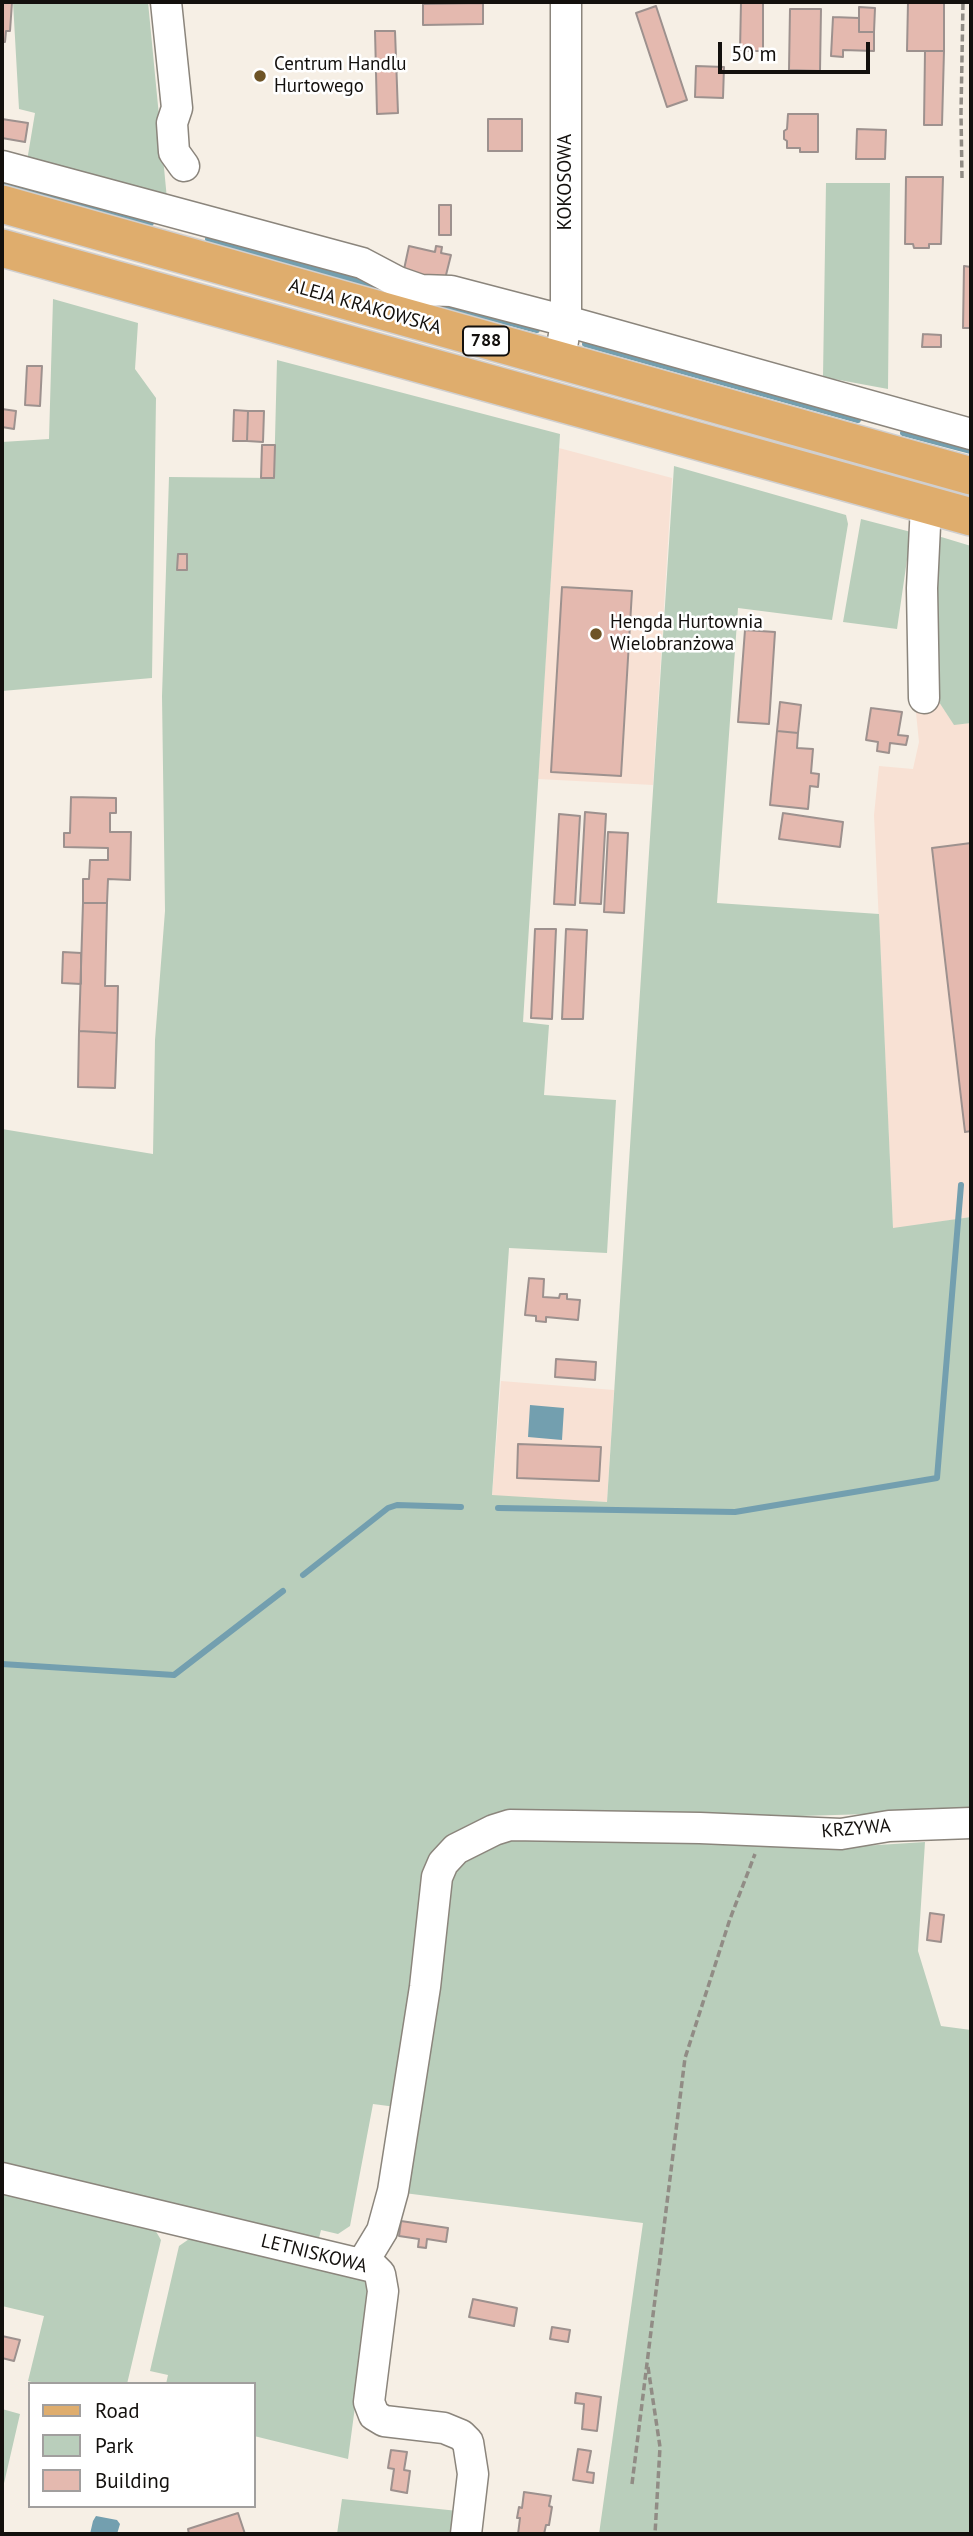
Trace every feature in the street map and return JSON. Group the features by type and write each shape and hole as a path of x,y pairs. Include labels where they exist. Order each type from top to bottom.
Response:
{"main road":[{"name":"ALEJA KRAKOWSKA","path":"2,204 394,298 559,362 971,476"},
{"name":"ALEJA KRAKOWSKA","path":"2,248 971,517"}],"street":[{"path":"166,2 177,108 185,119 189,151 184,166 182,214"},
{"name":"KOKOSOWA","path":"559,362 566,321 566,2"},
{"path":"2,166 362,263 394,298 421,290 451,291 971,434"},
{"path":"872,448 880,407"},
{"path":"923,698 922,587 926,505"},
{"name":"KRZYWA","path":"362,2264 382,2231 393,2191 425,1987 437,1877 443,1863 456,1849 510,1825 699,1828 841,1834 889,1826 971,1823"},
{"name":"LETNISKOWA","path":"2,2178 373,2267 380,2274 383,2291 369,2402 374,2415 384,2421 444,2428 461,2435 468,2442 473,2474 466,2534"}],"path":[{"path":"962,178 963,2"},
{"path":"632,2484 685,2058 730,1919 764,1830"},
{"path":"647,2362 660,2447 655,2534"}],"shaded area":[{"name":"Hengda Hurtownia Wielobranżowa","path":"559,448 672,478 653,785 538,779"},
{"path":"937,699 954,724 971,723 971,1217 893,1229 874,815 879,766 913,769 919,742 915,703"},
{"path":"501,1381 614,1390 607,1502 492,1496"}],"green space":[{"path":"13,2 148,2 167,199 27,161 35,113 19,109"},
{"path":"826,183 890,183 888,389 823,377"},
{"path":"53,299 138,323 135,369 156,398 152,678 2,691 2,442 49,439"},
{"path":"277,360 560,434 523,1022 549,1025 544,1095 616,1100 607,1253 509,1248 492,1495 607,1502 674,466 846,515 848,524 832,620 738,608 717,903 879,914 893,1228 971,1217 971,1811 699,1819 502,1814 484,1818 456,1834 396,2107 373,2104 350,2226 338,2234 321,2230 317,2246 2,2169 2,1129 153,1154 155,1040 165,911 162,696 169,477 274,478"},
{"path":"861,519 911,532 897,629 843,622"},
{"path":"938,536 971,546 971,723 954,725 937,699"},
{"path":"699,1838 847,1847 925,1842 918,1951 941,2026 971,2030 971,2534 599,2534 643,2223 404,2193 449,1888 457,1869 482,1847 510,1840"},
{"path":"2,2184 154,2228 161,2240 127,2382 28,2381 44,2316 2,2306"},
{"path":"192,2237 373,2272 348,2459 256,2436 256,2382 166,2382 168,2375 150,2371 179,2246"},
{"path":"2,2409 20,2414 2,2492"},
{"path":"342,2499 458,2511 455,2534 337,2534"}],"water":[{"path":"530,1405 564,1408 562,1440 528,1437"},
{"path":"96,2516 117,2520 120,2524 117,2534 90,2534"}],"building":[{"path":"2,2 12,2 10,31 6,31 5,42 2,42"},
{"path":"741,2 763,2 763,51 740,51"},
{"path":"908,2 944,2 944,51 907,51"},
{"path":"483,3 483,24 423,25 423,4"},
{"path":"656,6 687,100 667,107 636,13"},
{"path":"859,7 875,8 874,32 859,32"},
{"path":"790,9 821,9 820,71 789,70"},
{"path":"833,17 859,18 859,32 874,32 874,51 843,50 843,57 831,56"},
{"path":"375,31 395,31 398,113 377,114"},
{"path":"925,51 944,51 942,125 924,125"},
{"path":"696,66 724,67 723,98 695,97"},
{"path":"788,114 818,114 818,152 800,152 800,148 787,148 784,131 787,129"},
{"path":"2,119 28,123 25,142 2,138"},
{"path":"488,119 522,119 522,151 488,151"},
{"path":"857,129 886,130 885,159 856,159"},
{"path":"906,177 943,177 941,244 929,244 929,248 914,248 913,244 905,244"},
{"path":"439,205 451,205 451,235 439,235"},
{"path":"409,246 435,252 436,246 442,247 441,253 451,255 444,283 403,274"},
{"path":"964,266 971,267 971,328 963,328"},
{"path":"923,334 941,335 941,347 922,347"},
{"path":"27,366 42,366 40,406 25,405"},
{"path":"2,409 16,411 14,429 2,427"},
{"path":"234,410 248,411 247,441 233,441"},
{"path":"248,411 264,411 263,442 247,441"},
{"path":"262,445 275,445 274,478 261,478"},
{"path":"178,554 187,554 187,570 177,570"},
{"path":"562,587 632,591 621,776 551,772"},
{"path":"745,630 775,632 769,724 738,722"},
{"path":"780,702 801,705 798,733 777,731"},
{"path":"871,708 902,712 898,735 908,736 906,745 890,743 889,753 877,751 878,742 866,740"},
{"path":"777,731 798,733 797,748 813,749 811,773 819,774 818,787 810,786 808,809 770,805"},
{"path":"71,797 116,798 116,813 110,813 110,832 131,832 130,880 108,879 107,903 83,903 83,879 89,879 90,860 108,860 108,848 64,847 64,833 70,833"},
{"path":"585,812 606,814 601,904 580,903"},
{"path":"783,813 843,822 840,847 779,839"},
{"path":"559,814 580,816 575,905 554,904"},
{"path":"608,832 628,833 624,913 604,912"},
{"path":"971,843 971,1131 965,1132 932,848"},
{"path":"83,903 107,903 105,986 118,986 117,1033 79,1031"},
{"path":"535,929 556,929 552,1019 531,1018"},
{"path":"566,929 587,930 583,1019 562,1019"},
{"path":"63,952 81,953 81,984 62,983"},
{"path":"79,1031 117,1033 115,1088 78,1087"},
{"path":"529,1278 544,1279 543,1297 559,1298 560,1294 567,1294 567,1299 580,1300 578,1320 546,1317 546,1322 536,1321 536,1316 525,1315"},
{"path":"556,1359 596,1362 595,1380 555,1377"},
{"path":"518,1444 601,1447 599,1481 517,1478"},
{"path":"930,1913 944,1915 941,1942 927,1940"},
{"path":"401,2221 448,2228 446,2242 427,2239 426,2248 418,2247 419,2239 399,2236"},
{"path":"473,2299 517,2308 514,2326 469,2317"},
{"path":"552,2327 570,2330 568,2342 550,2339"},
{"path":"2,2336 20,2340 14,2361 2,2358"},
{"path":"576,2393 601,2397 597,2431 582,2429 584,2404 575,2403"},
{"path":"578,2449 591,2451 587,2472 594,2473 593,2483 573,2480"},
{"path":"391,2450 407,2452 404,2470 410,2471 407,2493 391,2490 394,2469 388,2468"},
{"path":"524,2492 551,2496 549,2525 546,2525 544,2534 518,2534 520,2518 517,2518 519,2507 522,2508"},
{"path":"238,2513 245,2534 189,2534 188,2529"}],"waterway":[{"path":"2,182 151,223"},
{"path":"208,239 374,286"},
{"path":"438,304 537,330"},
{"path":"585,344 858,420"},
{"path":"903,433 971,451"},
{"path":"498,1508 735,1512 937,1478 961,1185"},
{"path":"303,1575 388,1508 397,1505 461,1507"},
{"path":"2,1664 174,1675 283,1591"}],"place":[{"name":"Centrum Handlu Hurtowego","path":"260,76"},
{"name":"Hengda Hurtownia Wielobranżowa","path":"596,634"}]}
